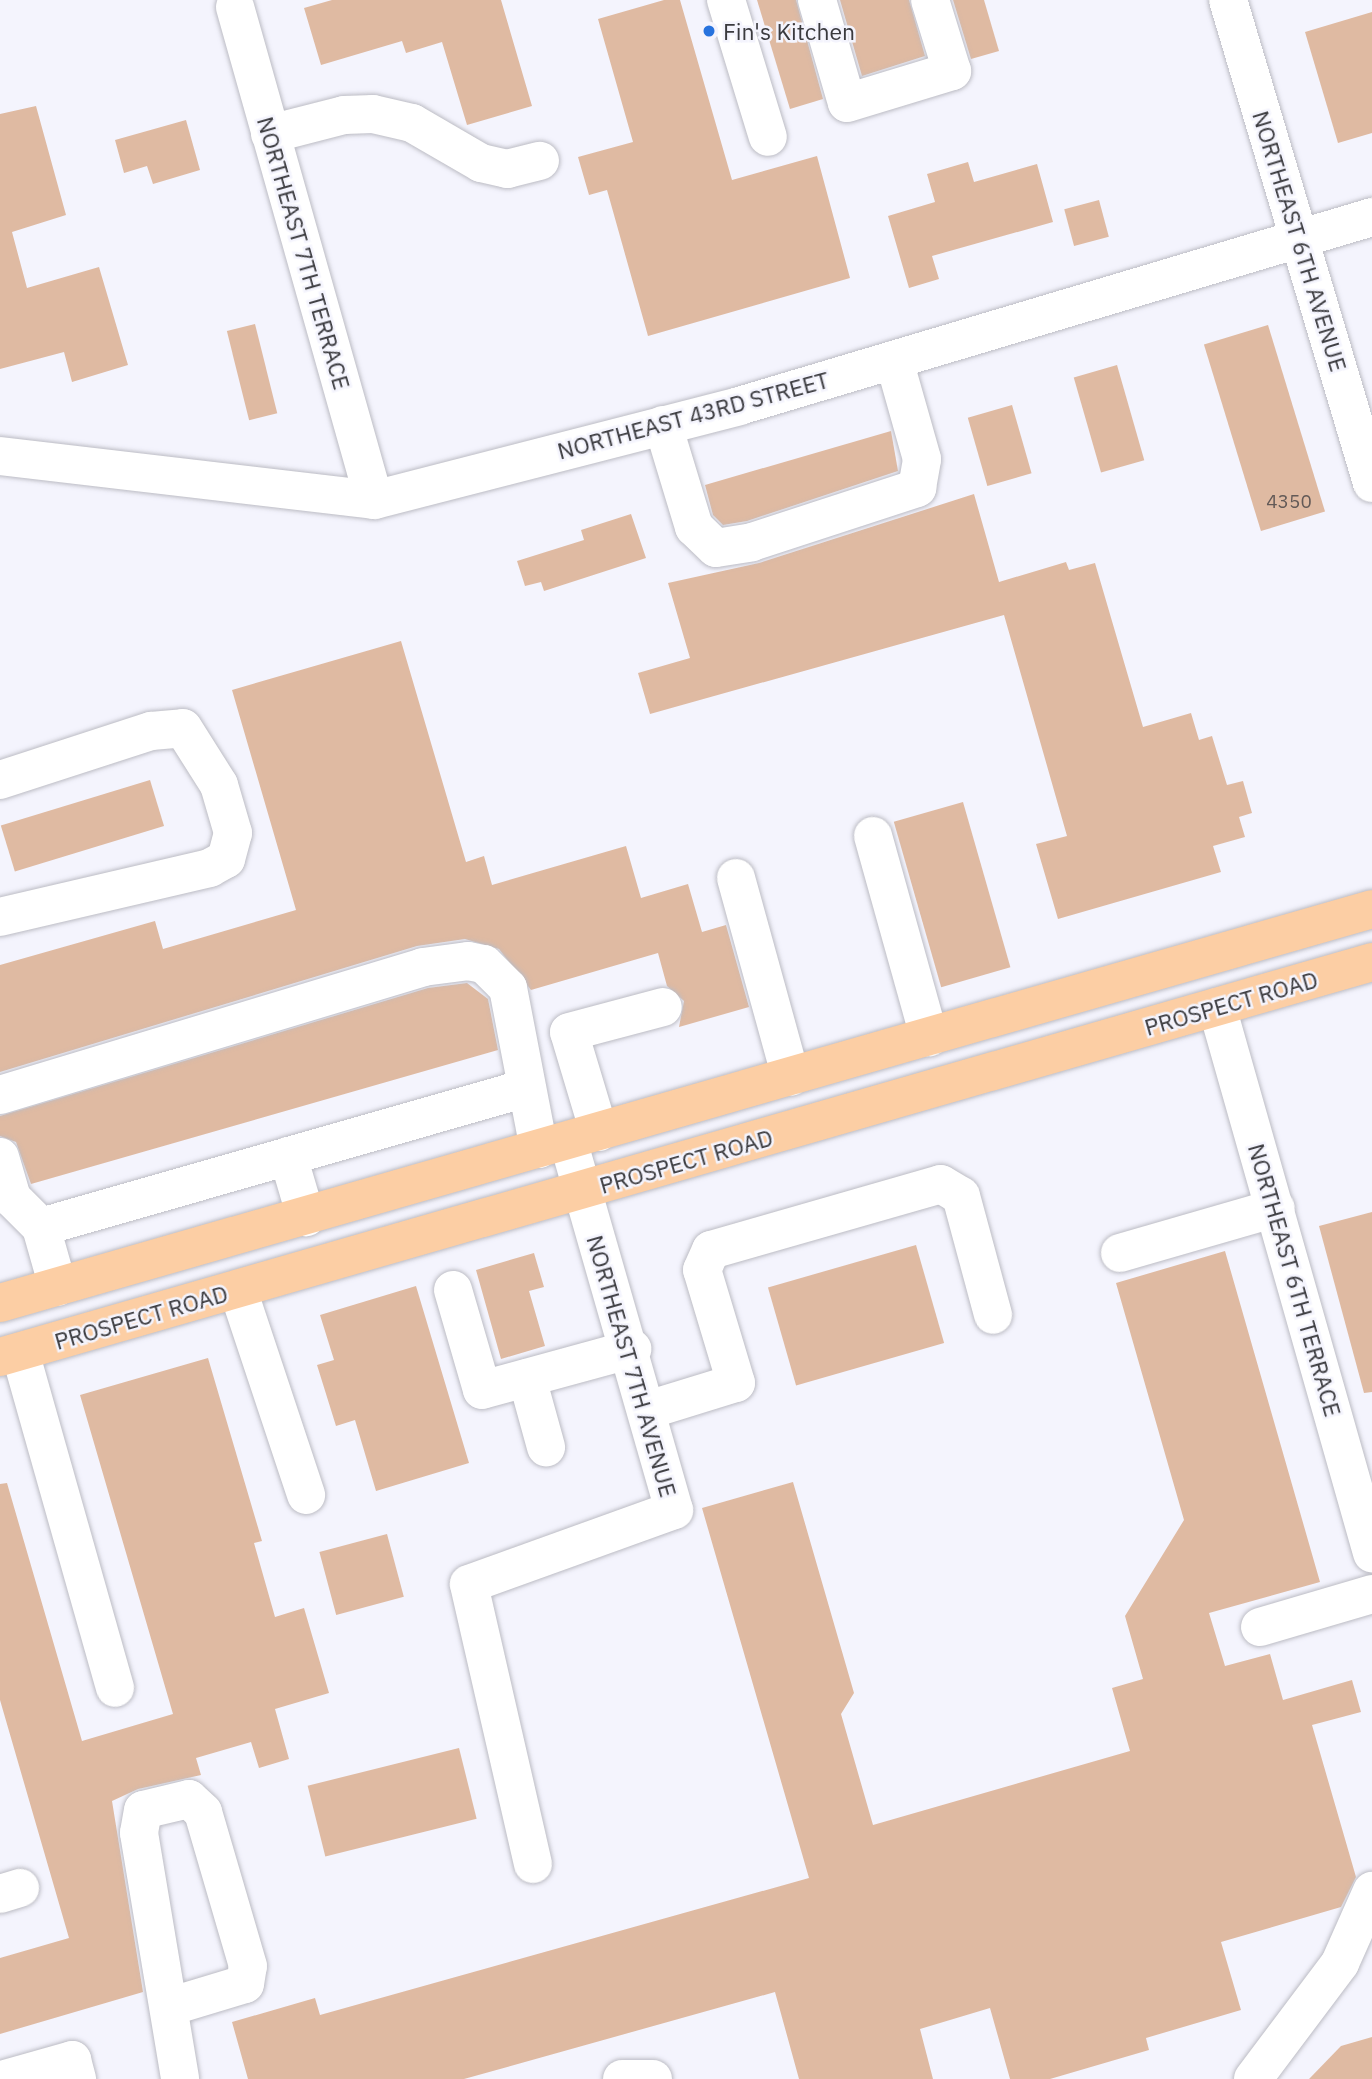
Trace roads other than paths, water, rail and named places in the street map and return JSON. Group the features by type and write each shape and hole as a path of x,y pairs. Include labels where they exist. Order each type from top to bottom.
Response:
{"main road":[{"path":"0,1303 1372,909"},
{"name":"PROSPECT ROAD","path":"10,1354 1372,962"}],"street":[{"path":"726,0 768,137"},
{"path":"817,0 847,103 951,71 930,0"},
{"name":"NORTHEAST 6TH AVENUE","path":"1228,0 1372,483"},
{"name":"NORTHEAST 7TH TERRACE","path":"235,7 374,500"},
{"path":"270,134 344,115 373,114 412,123 481,163 507,169 540,161"},
{"name":"NORTHEAST 43RD STREET","path":"0,456 374,500 663,425 894,360 1372,217"},
{"path":"663,425 694,527 716,548 752,542 916,488 922,459 894,360"},
{"path":"0,780 151,731 183,729 219,785 233,833 226,859 210,868 0,917"},
{"path":"873,836 929,1037"},
{"path":"736,878 792,1077"},
{"path":"0,1096 423,967 468,961 484,964 508,988 523,1089 568,1141"},
{"path":"568,1141 569,1032 663,1007"},
{"name":"NORTHEAST 6TH TERRACE","path":"1217,1007 1372,1553"},
{"path":"41,1227 523,1089"},
{"name":"NORTHEAST 7TH AVENUE","path":"533,1864 469,1584 674,1510 632,1349 568,1141"},
{"path":"288,1156 306,1217"},
{"path":"0,1157 12,1198 41,1227 58,1287"},
{"path":"648,1410 736,1383 702,1270 711,1250 940,1184 961,1196 993,1315"},
{"path":"1120,1253 1276,1208"},
{"path":"238,1290 306,1494"},
{"path":"453,1290 482,1390 632,1349"},
{"path":"10,1354 115,1688"},
{"path":"527,1378 545,1447"},
{"path":"1260,1627 1372,1594"},
{"path":"172,2006 245,1984 248,1966 203,1812 189,1799 143,1810 139,1833 172,2006 180,2079"},
{"path":"1253,2079 1356,1959 1372,1891"},
{"path":"5,2079 72,2060 77,2079"},
{"path":"622,2079 653,2079"}],"place":[{"name":"Fin's Kitchen","path":"709,31"}]}
